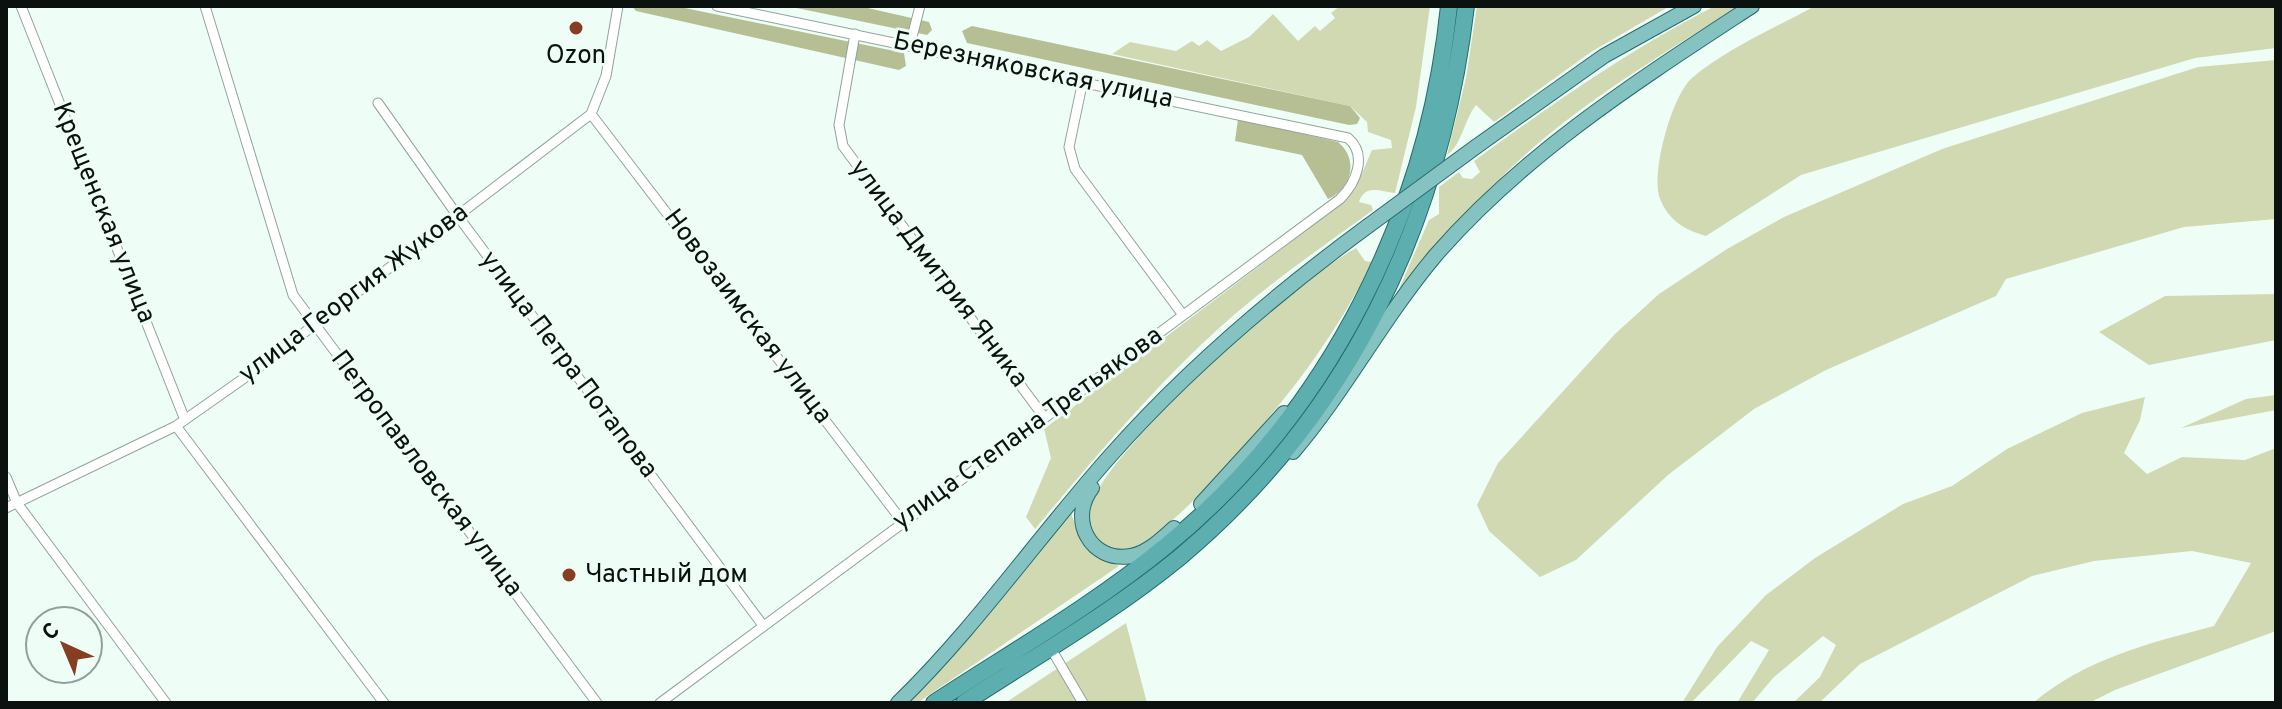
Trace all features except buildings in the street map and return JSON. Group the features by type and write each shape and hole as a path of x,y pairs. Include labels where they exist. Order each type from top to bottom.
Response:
{"highway":[{"path":"934,703 1089,602 1167,545 1240,476 1329,361 1376,276 1405,203 1435,91 1449,6"},
{"path":"964,703 1133,592 1208,532 1252,488 1320,404 1352,356 1393,283 1435,167 1454,84 1466,6"}],"main road":[{"path":"898,703 968,629 1085,485 1157,404 1242,323 1368,226 1604,56 1694,6"},
{"path":"1208,532 1292,454 1411,286 1494,195 1595,111 1752,6"},
{"path":"1157,404 1084,501 1081,521 1085,535 1096,547 1112,555 1130,556 1145,551 1191,513 1234,470 1329,361"}],"street":[{"name":"Крещенская улица","path":"21,6 180,423 384,703"},
{"name":"Петропавловская улица","path":"205,6 293,295 597,703"},
{"path":"591,114 606,76 618,6"},
{"name":"Березняковская улица","path":"717,6 1083,80 1348,138"},
{"path":"910,45 920,6"},
{"name":"улица Дмитрия Яника","path":"855,34 840,114 839,135 843,146 1044,417"},
{"path":"1083,80 1069,147 1075,169 1183,315"},
{"name":"улица Петра Потапова","path":"378,103 457,215 762,624"},
{"name":"улица Георгия Жукова","path":"6,508 180,423 591,114"},
{"name":"Новозаимская улица","path":"591,114 902,521"},
{"name":"улица Степана Третьякова","path":"660,703 762,624 1345,195 1354,180 1359,157 1348,138"},
{"path":"6,477 17,503 166,703"},
{"path":"1050,647 1083,703"}],"green space":[{"path":"632,6 675,6 904,53 906,66 899,70 636,11"},
{"path":"787,6 859,6 929,22 932,30 927,35"},
{"path":"1340,6 1430,6 1416,107 1395,193 1373,190 1365,193 1359,202 1371,205 1373,210 1307,257 1204,342 1138,410 1035,529 1026,517 1051,458 1044,429 1344,202 1356,187 1372,150 1392,148 1391,140 1368,132 1367,122 1350,106 1112,54 1130,42 1176,51 1192,41 1199,46 1207,40 1221,51 1249,37 1273,14 1298,41 1315,26 1320,31 1335,18 1331,13"},
{"path":"1477,6 1670,6 1591,52 1494,122 1476,105 1456,145 1447,155 1466,78"},
{"path":"1715,6 1739,6 1623,80 1540,141 1485,194 1399,289 1429,220 1439,214 1439,187 1459,172 1463,178 1472,179 1480,172 1474,161 1532,119 1622,59"},
{"path":"1815,6 2276,6 2276,48 2195,58 1801,175 1706,236 1691,231 1668,213 1660,199 1658,187 1660,154 1670,117 1684,87 1720,57"},
{"path":"972,26 1350,106 1360,118 1357,124 1349,125 967,43 962,31"},
{"path":"2276,60 2276,219 2184,227 2006,279 1996,296 1826,370 1754,409 1668,475 1576,560 1540,577 1489,531 1477,505 1498,463 1615,334 1659,294 1727,249 1784,217 1942,149 2198,67"},
{"path":"1238,119 1338,142 1345,149 1350,165 1343,188 1328,199 1302,155 1235,141"},
{"path":"1356,248 1365,261 1372,262 1339,322 1281,402 1231,461 1153,536 1124,551 1100,541 1089,526 1089,509 1103,482 1129,448 1207,368 1251,329 1292,294"},
{"path":"2276,294 2276,340 2149,365 2099,332 2165,296"},
{"path":"2276,395 2276,410 2181,428 2246,399"},
{"path":"2145,397 2140,420 2124,453 2147,474 2182,457 2245,460 2276,448 2276,631 2115,690 2089,703 2033,703 2074,675 2119,654 2214,626 2251,563 2192,551 2094,561 2032,576 1860,664 1819,703 1793,703 1820,677 1836,645 1823,636 1773,678 1752,703 1737,703 1769,650 1751,641 1691,703 1682,703 1717,647 1766,595 1815,558 1903,504 1952,486 2007,449 2082,413"},
{"path":"1071,513 1082,543 1098,557 1119,566 917,703 906,703"},
{"path":"1126,623 1147,703 1005,703"}],"place":[{"name":"Ozon","path":"576,28"},
{"name":"Частный дом","path":"569,575"}]}
